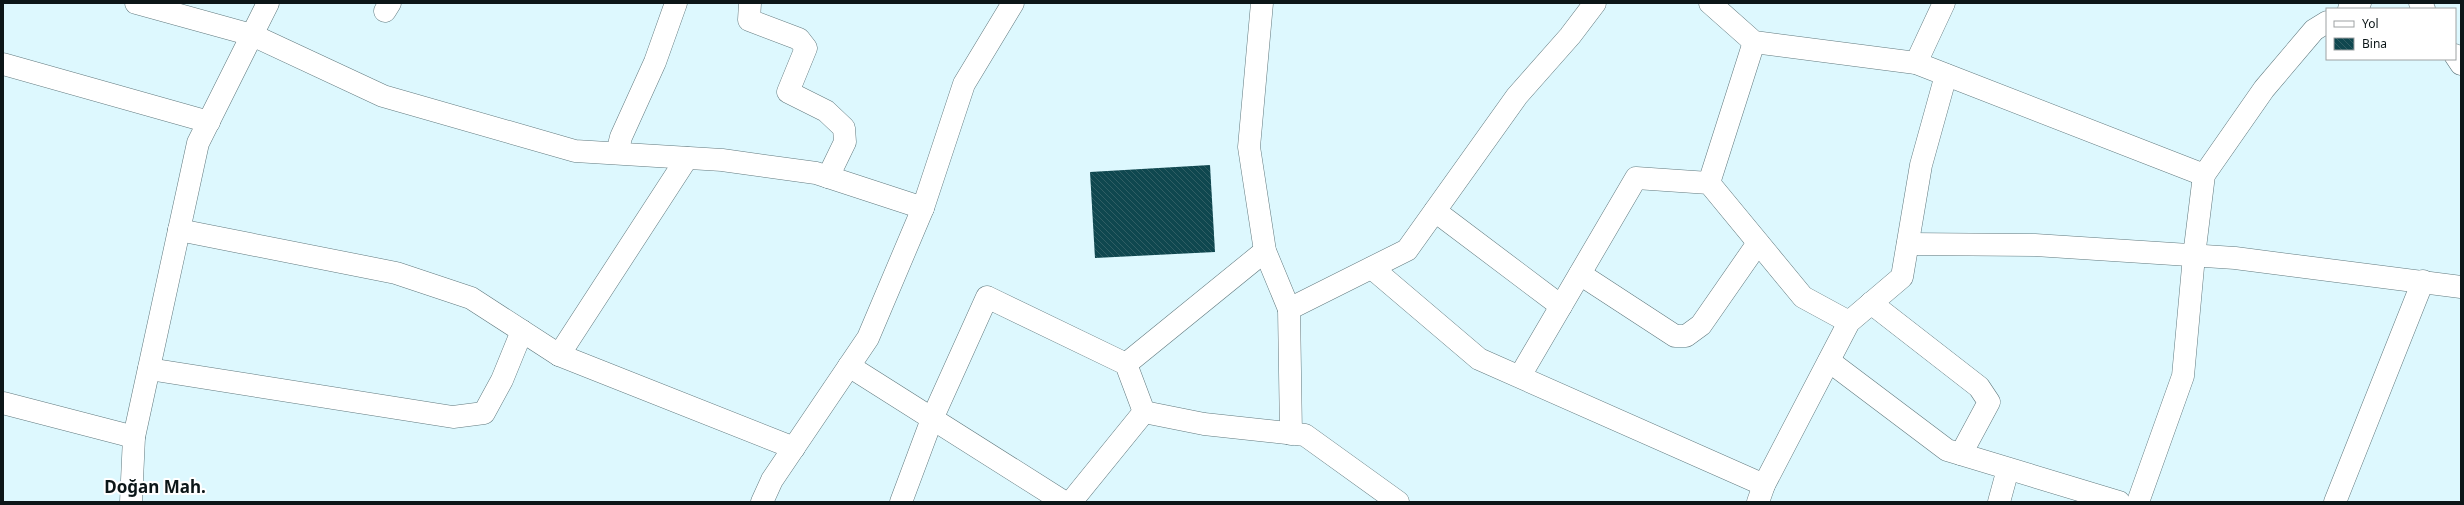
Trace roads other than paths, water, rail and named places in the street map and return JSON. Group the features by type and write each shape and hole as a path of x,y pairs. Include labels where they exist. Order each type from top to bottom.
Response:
{"street":[{"path":"136,3 252,35 383,96 575,151 753,164 816,173 923,208"},
{"path":"131,502 134,437 198,143 268,3"},
{"path":"617,153 621,137 655,62 676,3"},
{"path":"750,3 750,20 799,39 806,48 788,92 826,111 844,128 845,142 828,176"},
{"path":"762,502 772,480 868,338 923,208 964,84 1013,3"},
{"path":"1262,3 1249,147 1265,251 1289,309 1292,434"},
{"path":"1289,309 1407,250 1517,96 1570,36 1595,3"},
{"path":"1710,3 1754,42 1916,63 2204,175"},
{"path":"1916,63 1944,3"},
{"path":"2138,502 2183,376 2194,256 2204,175 2264,89 2314,30 2326,23"},
{"path":"1709,183 1754,42"},
{"path":"3,64 209,122"},
{"path":"1372,268 1479,359 1520,376 1761,494 1850,322 1902,276 1921,165 1946,75"},
{"path":"560,355 687,158"},
{"path":"1520,376 1636,178 1709,183 1803,297 1850,322"},
{"path":"1435,211 1561,306"},
{"path":"179,230 396,273 471,298 560,355 794,448"},
{"path":"1580,274 1675,336 1686,336 1701,325 1758,243"},
{"path":"1908,244 2035,245 2235,258 2461,287"},
{"path":"1126,364 1265,251"},
{"path":"2335,502 2424,282"},
{"path":"901,502 932,419 987,298 1126,364 1144,412"},
{"path":"1870,304 1978,387 1989,402 1961,454"},
{"path":"148,369 453,417 484,413 502,380 522,330"},
{"path":"1829,361 1947,450 2008,470 2119,502"},
{"path":"849,366 1064,502"},
{"path":"3,403 134,437"},
{"path":"1144,412 1204,424 1305,436 1398,502"},
{"path":"1071,502 1144,412"},
{"path":"1999,502 2008,470"}],"district":[{"name":"Doğan Mah.","path":"155,487"}]}
